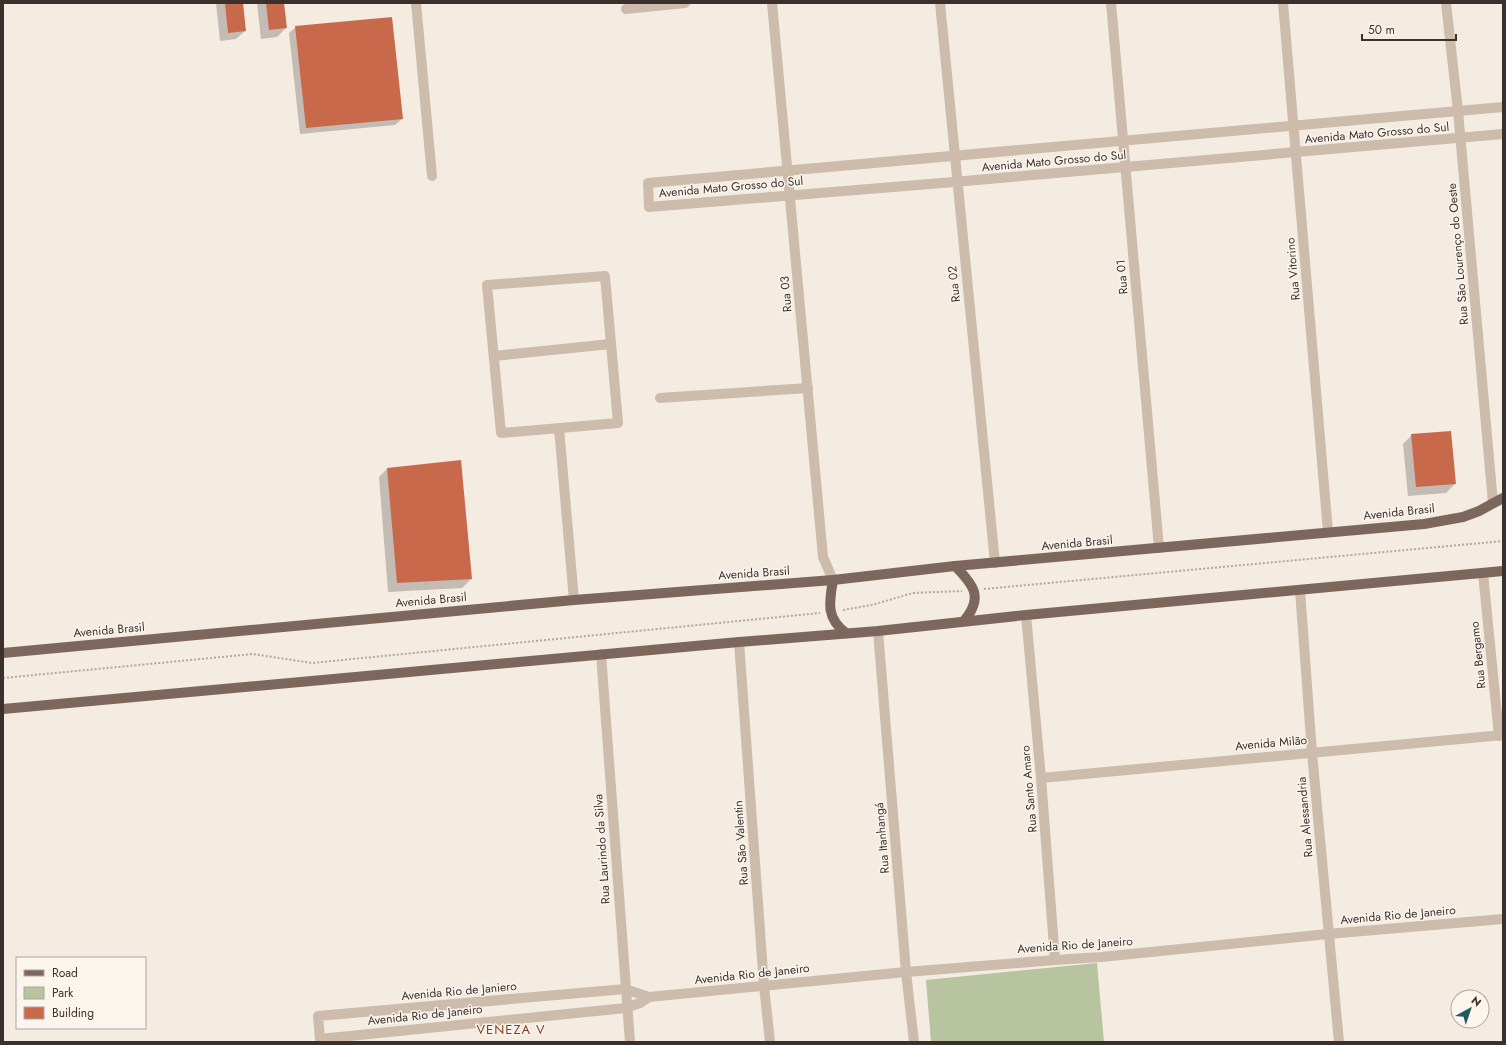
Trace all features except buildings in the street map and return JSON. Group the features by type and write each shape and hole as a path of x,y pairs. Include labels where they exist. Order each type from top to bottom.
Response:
{"main road":[{"name":"Avenida Brasil","path":"3,653 574,600 833,580 955,566 1424,524 1463,517 1503,498"},
{"path":"955,566 968,579 974,590 975,596 974,604 964,621"},
{"path":"3,709 600,654 878,631 1026,615 1503,571"},
{"path":"833,580 830,600 831,612 833,620 839,628 846,633"}],"street":[{"path":"416,3 432,176"},
{"path":"626,9 685,3"},
{"name":"Rua 03","path":"772,3 823,557 833,580"},
{"name":"Rua 02","path":"940,3 995,563"},
{"name":"Rua 01","path":"1111,3 1159,548"},
{"name":"Rua Vitorino","path":"1282,3 1328,532"},
{"name":"Rua São Lourenço do Oeste","path":"1446,3 1461,138 1493,503"},
{"name":"Avenida Mato Grosso do Sul","path":"1503,107 648,183 649,207 958,182 1503,134"},
{"path":"605,276 618,423 501,433 494,356 487,285 605,276"},
{"path":"494,356 611,344"},
{"path":"660,398 808,388"},
{"path":"559,428 574,600"},
{"name":"Rua Bergamo","path":"1483,573 1501,735"},
{"name":"Rua Alessandria","path":"1300,590 1312,753 1339,1042"},
{"name":"Rua Santo Amaro","path":"1026,615 1042,778 1055,960"},
{"name":"Rua Itanhangá","path":"878,631 906,972 914,1042"},
{"name":"Rua São Valentin","path":"740,642 764,986 770,1042"},
{"name":"Rua Laurindo da Silva","path":"600,654 626,1008 630,1042"},
{"name":"Avenida Milão","path":"1042,778 1501,735"},
{"name":"Avenida Rio de Janeiro","path":"625,989 649,998 906,972 1101,957 1328,934 1503,919"},
{"name":"Avenida Rio de Janiero","path":"320,1039 318,1016 625,989"},
{"name":"Avenida Rio de Janeiro","path":"320,1039 626,1008 640,1004 649,998"}],"path":[{"path":"3,678 253,654 312,663 831,612 872,605 913,593 974,590 1503,541"}],"green space":[{"path":"1097,963 1104,1042 931,1042 926,980"}],"district":[{"name":"VENEZA V","path":"511,1029"}]}
